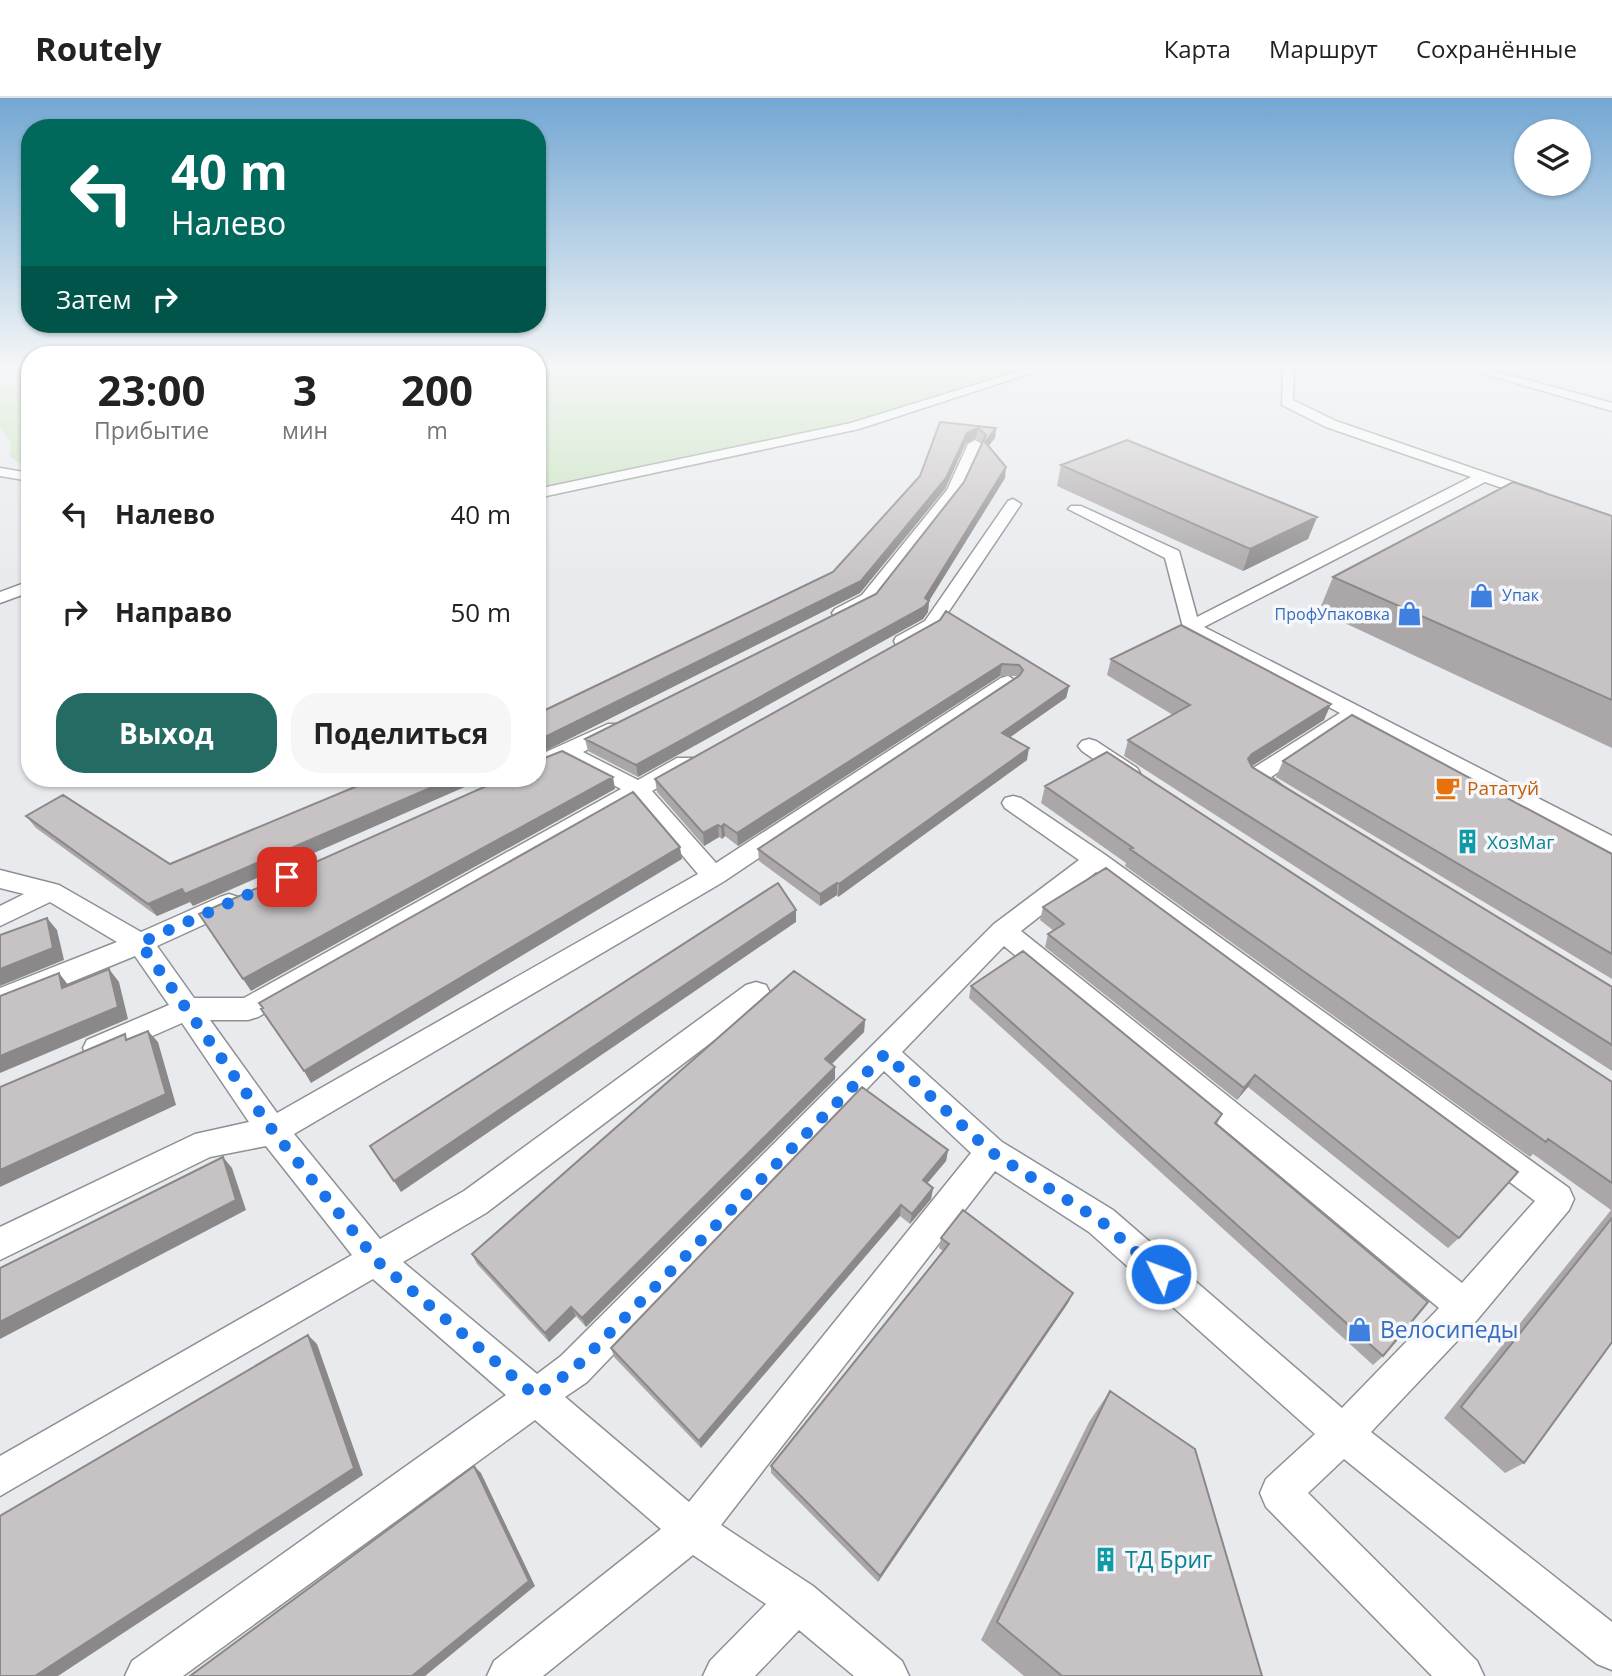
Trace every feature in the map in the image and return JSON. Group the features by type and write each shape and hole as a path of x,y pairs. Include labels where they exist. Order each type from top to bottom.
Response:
{"lane":[{"path":"546,492 795,439"},
{"path":"1373,439 1548,499"},
{"path":"820,623 868,599 954,491 975,444"},
{"path":"0,472 21,476"},
{"path":"1190,627 1483,477"},
{"path":"882,653 931,625 1013,504"},
{"path":"1076,509 1173,555 1190,627 1612,846"},
{"path":"0,598 21,590"},
{"path":"0,1244 206,1144 273,1131 714,876 1009,682"},
{"path":"1290,799 1255,778 1354,713"},
{"path":"546,761 627,722"},
{"path":"1089,746 1147,784"},
{"path":"567,752 638,789 714,876"},
{"path":"75,1057 187,1009 247,1009 699,755"},
{"path":"1013,803 1096,860 1558,1199 1465,1308 1344,1435 1280,1493 1462,1676"},
{"path":"147,1676 574,1369 1003,931 1096,860"},
{"path":"0,879 50,891 140,943 273,1131 377,1261 692,1530 798,1601 887,1676"},
{"path":"0,917 50,891"},
{"path":"0,1000 140,943 254,892"},
{"path":"1003,931 1465,1308"},
{"path":"0,1478 475,1202 755,993"},
{"path":"885,1054 991,1152 1101,1221 1344,1435 1612,1650"},
{"path":"509,1676 692,1530 991,1152"},
{"path":"725,1676 798,1601"}],"green space":[{"path":"8,439 21,439 21,464 10,457 11,443"},
{"path":"546,439 774,439 546,486"}],"building":[{"path":"934,439 964,439 946,478 861,581 546,737 546,710 833,572 920,476"},
{"path":"984,439 988,439 985,442 1006,467 925,598 929,601 924,607 636,765 585,739 876,594 964,482"},
{"path":"1127,440 1317,517 1250,549 1061,465"},
{"path":"1513,482 1612,516 1612,700 1333,577"},
{"path":"946,611 1069,686 1002,733 1029,748 839,884 820,894 758,849 1019,676 1023,670 1019,665 1002,664 737,833 724,824 703,833 655,779 940,620"},
{"path":"1181,625 1331,704 1252,754 1248,759 1252,767 1612,987 1612,1045 1128,740 1190,705 1111,659"},
{"path":"1352,715 1612,854 1612,954 1283,761"},
{"path":"562,751 613,777 243,979 199,914 484,787 546,787 546,757"},
{"path":"1107,752 1612,1082 1612,1183 1548,1139 1546,1142 1130,849 1133,848 1045,786"},
{"path":"355,787 432,787 185,894 182,889 148,904 26,816 63,795 170,864"},
{"path":"633,792 680,847 304,1071 259,1003"},
{"path":"1106,868 1518,1172 1459,1238 1255,1075 1244,1088 1048,934 1064,924 1043,907"},
{"path":"778,883 796,910 394,1181 370,1146"},
{"path":"47,918 53,948 0,969 0,935"},
{"path":"1023,951 1222,1114 1215,1123 1428,1302 1383,1356 971,986"},
{"path":"109,969 118,1007 0,1056 0,996 59,973 62,988"},
{"path":"794,971 865,1020 825,1059 835,1067 582,1318 571,1307 545,1333 472,1254"},
{"path":"148,1031 166,1094 0,1170 0,1087 125,1034 126,1040"},
{"path":"862,1087 948,1150 923,1180 933,1188 912,1214 901,1205 699,1441 611,1348"},
{"path":"223,1157 236,1200 0,1322 0,1268"},
{"path":"963,1210 1073,1293 880,1576 771,1466 949,1244 941,1238"},
{"path":"1612,1218 1612,1342 1524,1463 1461,1407"},
{"path":"308,1335 354,1468 35,1676 0,1676 0,1516"},
{"name":"ТД Бриг","path":"1110,1391 1195,1449 1262,1676 1062,1676 997,1622"},
{"path":"474,1466 529,1581 412,1676 190,1676"}],"place":[{"name":"Упак","path":"1482,595"},
{"name":"ПрофУпаковка","path":"1410,614"},
{"name":"Рататуй","path":"1447,788"},
{"name":"ХозМаг","path":"1467,842"},
{"name":"Велосипеды","path":"1360,1329"},
{"name":"ТД Бриг","path":"1105,1559"}],"route":[{"path":"287,877 140,943 273,1131 377,1261 536,1396 574,1369 885,1054 991,1152 1101,1221 1161,1274"}]}
